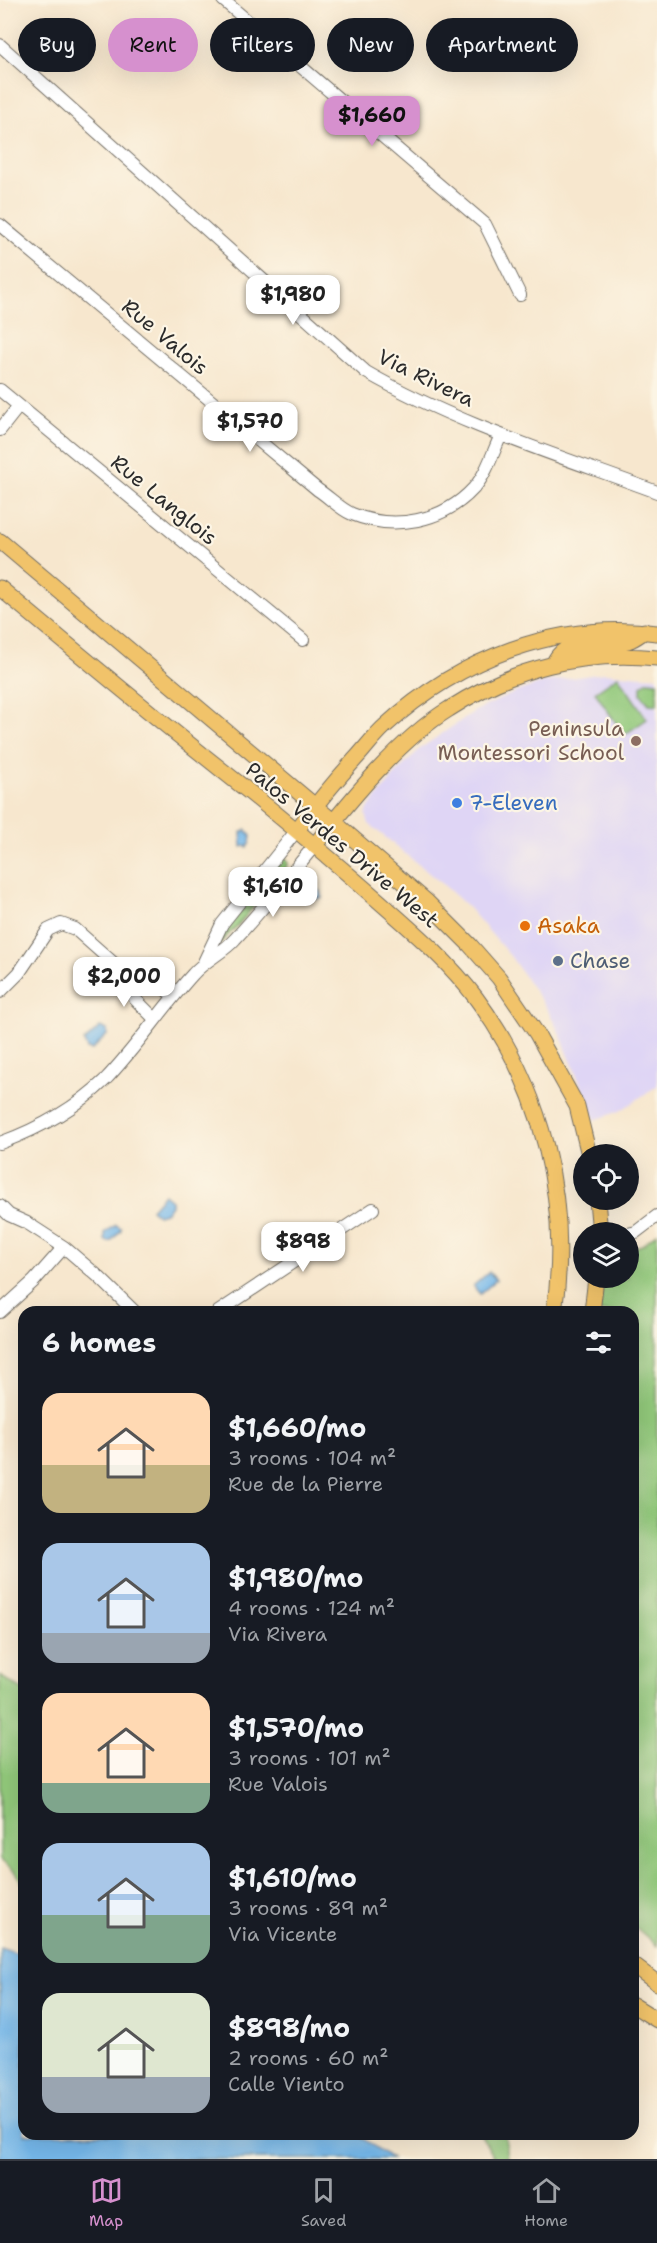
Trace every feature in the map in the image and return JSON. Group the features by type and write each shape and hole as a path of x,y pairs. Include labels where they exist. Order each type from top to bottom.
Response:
{"main road":[{"name":"Palos Verdes Drive West","path":"0,541 334,822 427,902 470,945 499,978 537,1034 577,1106 586,1144"},
{"name":"Palos Verdes Drive West","path":"0,588 138,704 315,845 423,940 476,998 511,1051 538,1116 556,1191 559,1262 555,1306"},
{"path":"297,830 314,806 384,726 452,676 491,656 537,641 578,633 651,632"},
{"path":"554,663 558,654 568,647 628,640 651,632"},
{"path":"315,845 394,756 448,709 505,679 554,663 583,658 633,656 657,658"},
{"path":"593,1306 595,1288"},
{"path":"639,1970 657,1983"},
{"path":"639,2009 657,2020"}],"street":[{"path":"223,0 485,224 520,295"},
{"name":"Via Rivera","path":"0,45 366,372 389,385 501,435 657,492"},
{"name":"Rue Valois","path":"0,225 318,490 350,513 380,523 404,523 441,513 456,504 475,487 488,466 501,435"},
{"name":"Rue Langlois","path":"1,393 303,640"},
{"path":"0,430 19,406"},
{"path":"203,963 222,924 297,830"},
{"path":"0,1143 38,1128 75,1105 104,1081 129,1054 173,996 203,963 233,941 315,845"},
{"path":"0,992 20,973 48,930 61,924 75,929 128,976 135,999 155,1019"},
{"path":"128,976 154,979 173,996"},
{"path":"0,1206 9,1215 27,1222 64,1247 129,1306"},
{"path":"227,1306 373,1209"},
{"path":"639,1230 657,1216"},
{"path":"0,1312 34,1281 64,1247"}],"shaded area":[{"path":"604,673 657,677 657,1086 620,1111 595,1120 560,1034 547,1009 511,957 468,907 369,824 366,814 369,807 400,769 421,748 475,711 516,692 545,682"}],"green space":[{"path":"618,676 647,719 624,735 595,692"},
{"path":"648,681 657,682 657,705 649,704 641,694 641,686"},
{"path":"281,858 287,860 288,865 241,922 218,945 224,929"},
{"path":"657,1233 657,1946 639,1930 639,1306 599,1306 602,1288 639,1288 639,1246"},
{"path":"0,1676 18,1687 18,1877 0,1860"},
{"path":"484,2140 506,2140 508,2159 495,2159"}],"water":[{"path":"246,830 251,836 250,843 247,847 242,847 241,832"},
{"path":"312,889 321,891 322,898 306,900 307,896 304,895"},
{"path":"100,1027 107,1030 107,1035 92,1050 87,1049 84,1042"},
{"path":"164,1194 171,1200 171,1205 165,1213 158,1215 151,1209"},
{"path":"116,1225 121,1230 108,1242 105,1240 105,1233"},
{"path":"489,1272 496,1280 480,1294 473,1286"},
{"path":"0,1948 18,1954 18,2140 365,2140 392,2159 0,2159"}],"place":[{"name":"Peninsula Montessori School","path":"636,741"},
{"name":"7-Eleven","path":"457,803"},
{"name":"Asaka","path":"525,926"},
{"name":"Chase","path":"558,961"}]}
